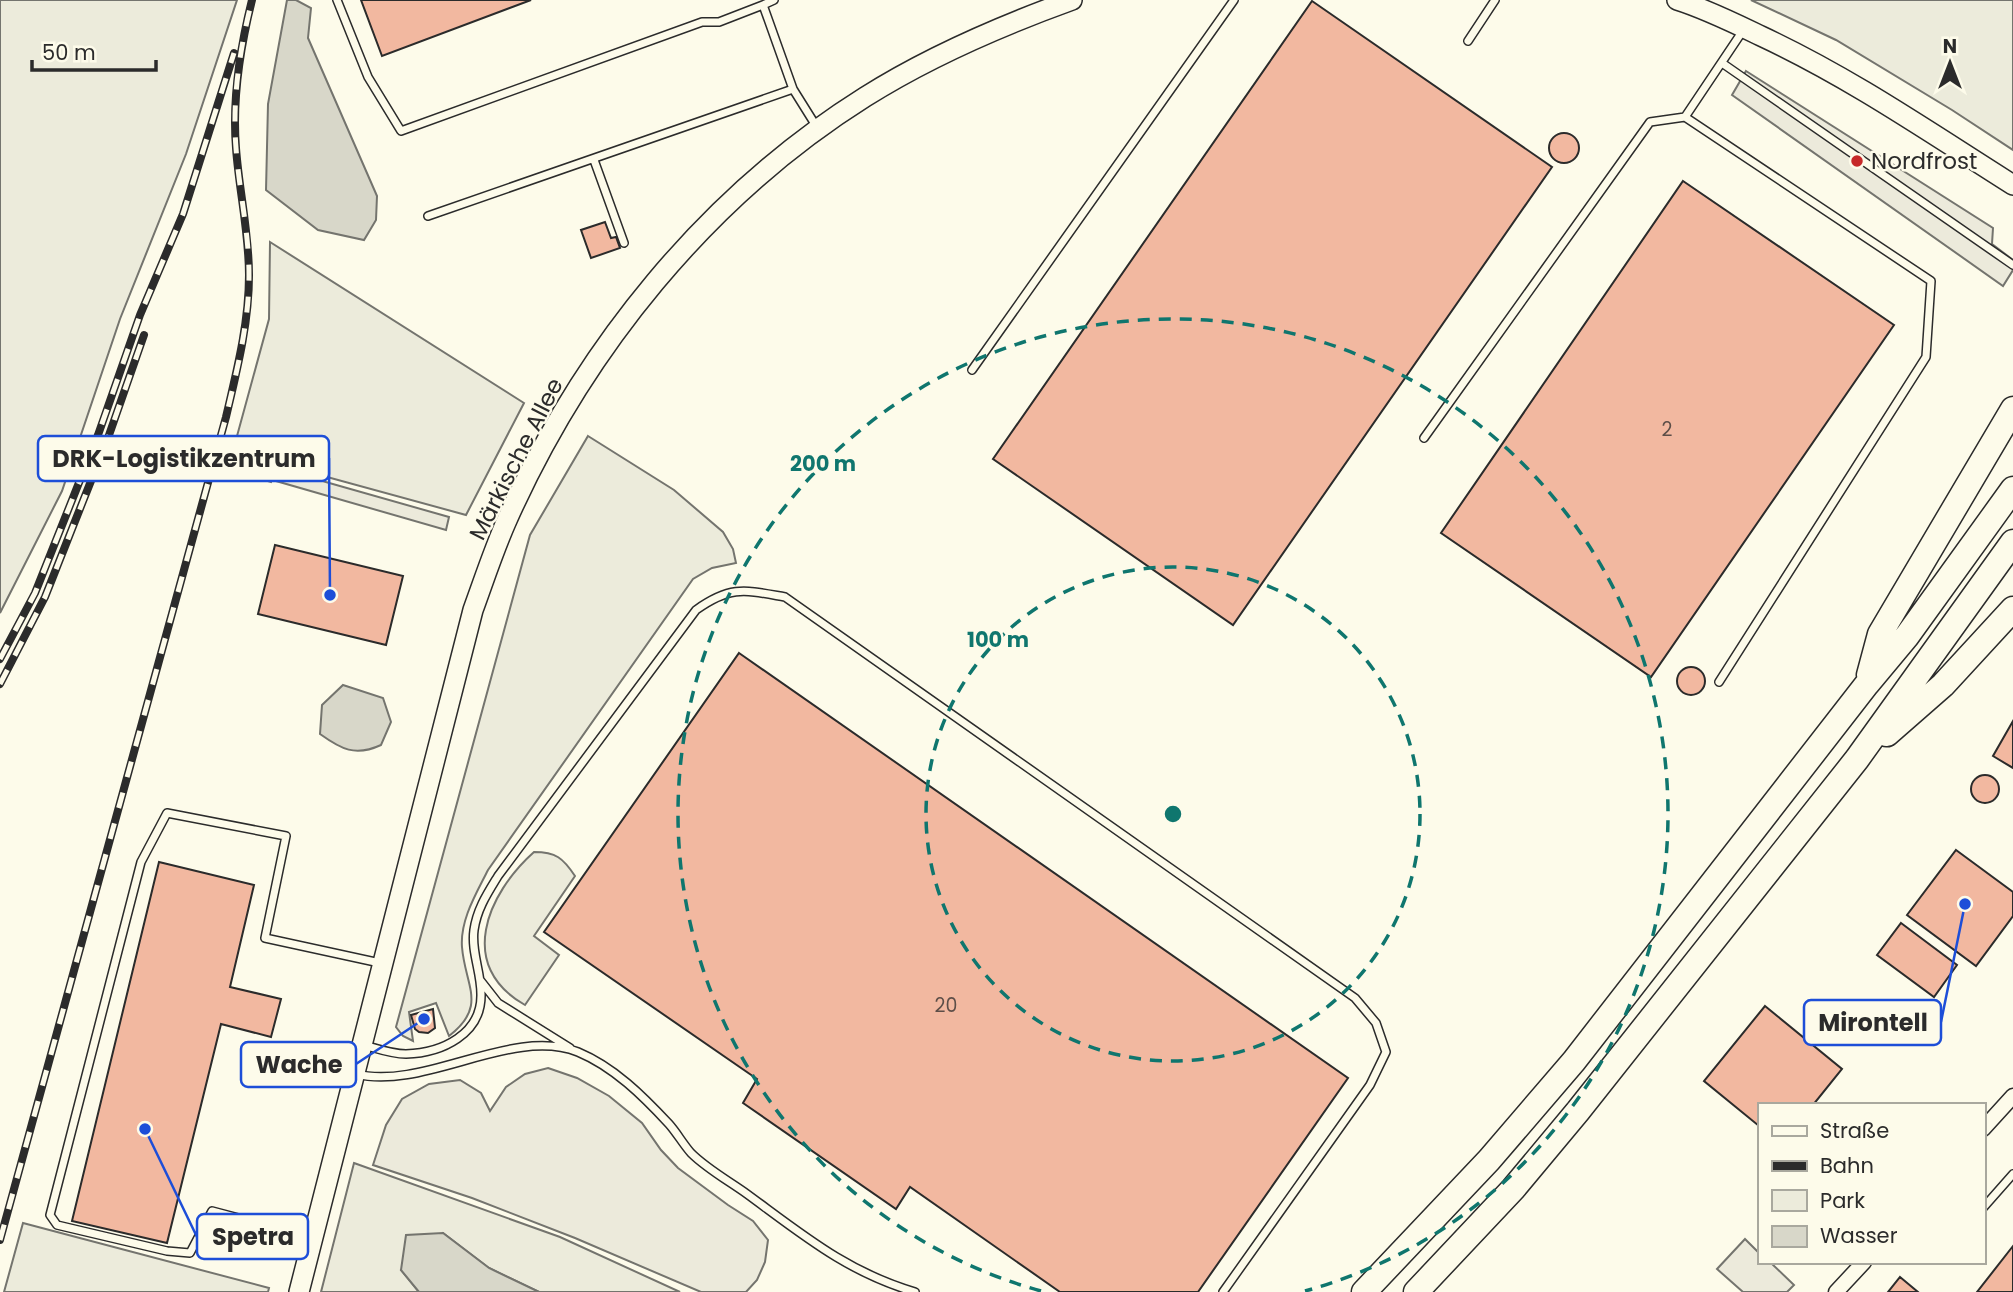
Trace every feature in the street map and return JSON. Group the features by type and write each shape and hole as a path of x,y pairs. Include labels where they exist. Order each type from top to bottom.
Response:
{"highway":[{"path":"1867,684 1880,634 2013,409"},
{"path":"1364,1292 1489,1160 1574,1061 1907,636 2013,489"},
{"path":"1416,1292 1513,1189 1578,1111 1857,759 2013,542"},
{"path":"1857,759 1943,685 2013,609"}],"street":[{"name":"Märkische Allee","path":"299,1292 473,610 507,520 567,406 625,318 695,236 789,151 865,97 924,63 984,34 1072,0"},
{"path":"1677,0 1745,28 1861,88 2013,185"},
{"path":"1985,1127 2013,1096"},
{"path":"1836,1292 1862,1264"}],"lane":[{"path":"337,0 369,77 401,131 702,22 719,22 774,0"},
{"path":"972,370 1234,0"},
{"path":"1468,40 1495,0"},
{"path":"762,5 793,89 819,130"},
{"path":"1685,117 1745,28"},
{"path":"1722,62 2013,265"},
{"path":"428,216 793,89"},
{"path":"1424,438 1650,122 1685,117 1931,281 1926,357 1719,682"},
{"path":"594,160 624,243"},
{"path":"363,1044 404,1054 430,1050 457,1040 472,1026 480,1008 481,994 472,946 477,911 498,876 696,610 717,595 748,590 785,597 1355,998 1376,1023 1386,1052 1370,1085 1223,1292"},
{"path":"313,1237 212,1211 190,1252 167,1251 57,1225 50,1214 141,862 167,813 286,836 265,938 384,964"},
{"path":"479,980 498,1003 576,1051 600,1062 628,1084 670,1125 692,1154 837,1259 884,1283 915,1292"},
{"path":"355,1074 384,1079 519,1049 550,1045 576,1051"},
{"path":"1985,1206 2013,1174"}],"green space":[{"path":"0,0 237,0 186,154 120,319 62,491 0,613"},
{"path":"1751,0 2013,0 2013,150 1836,40"},
{"path":"270,242 524,403 466,515 276,463 271,482 228,469 269,319"},
{"path":"588,436 674,490 723,532 733,549 736,563 712,568 693,579 488,870 470,907 462,937 471,995 468,1015 449,1036 436,1003 409,1012 413,1041 403,1036 396,1027 530,535"},
{"path":"534,852 558,857 575,876 534,936 559,955 525,1005 504,989 491,971 485,951 486,930 492,909 503,888"},
{"path":"354,1163 560,1237 680,1292 539,1292 489,1268 443,1233 401,1270 419,1292 321,1292"},
{"path":"23,1223 269,1288 268,1292 4,1292"}],"shaded area":[{"name":"Nordfrost","path":"1746,71 1993,228 1992,244 2013,260 2013,270 2003,286 1732,95"},
{"path":"280,469 449,517 446,530 276,481"},
{"path":"548,1068 577,1078 609,1096 642,1123 678,1168 753,1221 768,1240 765,1262 757,1280 746,1292 701,1292 575,1238 472,1198 373,1165 386,1125 402,1099 429,1084 460,1080 481,1093 490,1111 506,1087 525,1074"},
{"path":"1745,1239 1758,1252 1758,1264 1772,1264 1794,1285 1787,1292 1743,1292 1717,1269"}],"water":[{"path":"287,0 296,0 311,8 308,38 377,196 376,220 364,240 318,230 266,190 268,104"},
{"path":"343,685 383,698 391,722 381,745 372,749 349,750 320,734 322,705"},
{"path":"443,1233 489,1268 539,1292 419,1292 401,1270 406,1235"}],"building":[{"path":"361,0 531,0 382,56"},
{"path":"1312,1 1552,167 1233,625 993,459"},
{"path":"1564,133 1575,137 1579,148 1575,159 1564,163 1553,159 1549,148 1553,137"},
{"path":"1683,181 1894,325 1651,677 1441,533"},
{"path":"605,222 611,238 616,237 620,248 591,258 581,230"},
{"path":"275,545 403,576 386,645 258,614"},
{"path":"739,653 1348,1078 1198,1292 1060,1292 910,1187 896,1209 743,1103 757,1079 544,932"},
{"path":"1691,667 1701,671 1705,681 1701,691 1691,695 1681,691 1677,681 1681,671"},
{"path":"2013,721 2013,768 1993,756"},
{"path":"1985,775 1995,779 1999,789 1995,799 1985,803 1975,799 1971,789 1975,779"},
{"path":"1956,850 2013,892 2013,916 1976,966 1907,915"},
{"path":"159,862 254,885 230,987 281,999 271,1037 221,1024 167,1243 72,1221"},
{"path":"1901,923 1957,965 1934,997 1877,955"},
{"path":"1765,1006 1842,1069 1815,1103 1758,1103 1758,1125 1704,1081"},
{"path":"433,1009 435,1028 428,1033 419,1032 415,1029 411,1015"},
{"path":"2013,1246 2013,1292 1977,1292"},
{"path":"1900,1277 1918,1292 1888,1292"}],"railway":[{"path":"0,1240 226,417 238,364 245,329 249,275 236,148 235,111 241,55 252,0"},
{"path":"0,659 35,593 98,435 140,315 183,214 234,53"},
{"path":"0,684 45,597 108,438 144,335"}],"place":[{"name":"Nordfrost","path":"1857,161"},
{"name":"DRK-Logistikzentrum","path":"330,595"},
{"name":"Mirontell","path":"1965,904"},
{"name":"Wache","path":"424,1019"},
{"name":"Spetra","path":"145,1129"}]}
